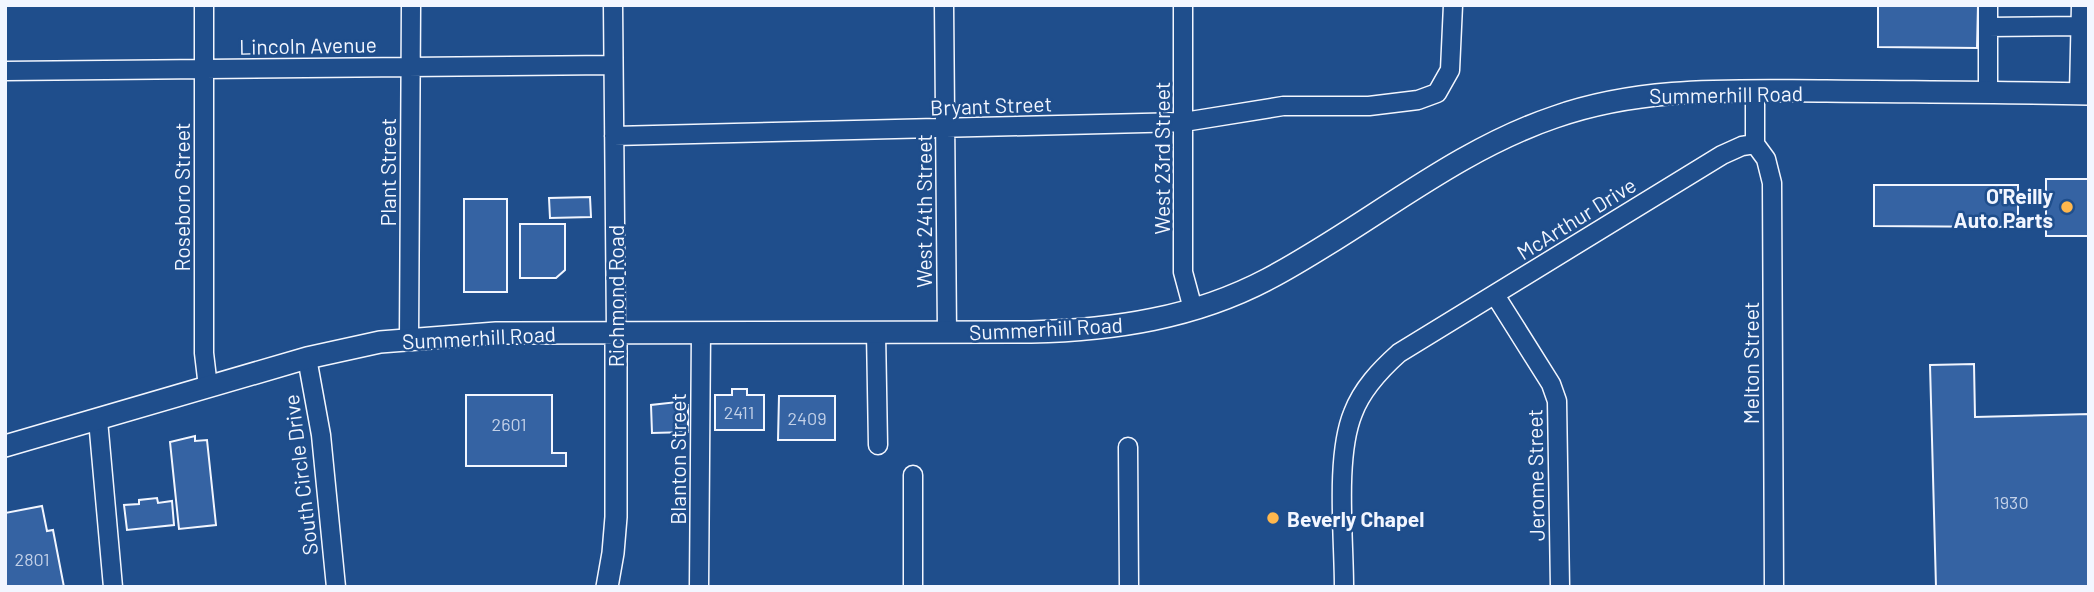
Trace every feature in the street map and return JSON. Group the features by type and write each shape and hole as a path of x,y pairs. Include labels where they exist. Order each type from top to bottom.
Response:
{"main road":[{"name":"Summerhill Road","path":"5,446 307,358 410,339 496,333 1091,330 1142,323 1223,299 1267,279 1467,158 1507,137 1540,122 1592,106 1638,96 1686,91 2084,94"},
{"name":"Richmond Road","path":"607,587 616,516 616,332"}],"street":[{"name":"Roseboro Street","path":"204,5 204,353 208,387"},
{"name":"Plant Street","path":"410,339 411,5"},
{"name":"Richmond Road","path":"613,5 616,332"},
{"name":"West 24th Street","path":"944,5 947,332"},
{"name":"West 23rd Street","path":"1183,5 1182,272 1194,309"},
{"name":"Bryant Street","path":"614,136 1184,122 1283,106 1369,106 1418,100 1437,93 1450,70 1453,5"},
{"path":"1988,5 1988,92"},
{"path":"2081,5 2084,94"},
{"path":"1988,27 2081,26"},
{"name":"Lincoln Avenue","path":"5,71 612,65"},
{"path":"1755,91 1755,144"},
{"name":"McArthur Drive","path":"1344,587 1343,456 1352,413 1377,372 1424,337 1722,155 1742,146 1755,144"},
{"name":"Melton Street","path":"1755,144 1766,159 1772,183 1773,587"},
{"name":"Jerome Street","path":"1495,295 1550,384 1557,401 1560,587"},
{"name":"Blanton Street","path":"699,587 701,332"},
{"path":"876,332 878,445"},
{"name":"South Circle Drive","path":"307,358 321,435 336,587"},
{"path":"98,420 113,587"},
{"path":"1128,447 1129,587"},
{"path":"913,475 913,587"}],"building":[{"path":"1878,5 1978,5 1977,48 1878,47"},
{"name":"O'Reilly Auto Parts","path":"2046,179 2089,179 2089,236 2046,236"},
{"path":"1874,185 2018,185 2018,227 1874,226"},
{"path":"590,197 591,217 550,218 549,198"},
{"path":"464,199 507,199 507,292 464,292"},
{"path":"520,224 565,224 565,270 556,278 520,278"},
{"path":"1974,364 1975,417 2089,414 2089,587 1936,587 1930,365"},
{"path":"732,389 747,389 747,395 764,395 764,430 715,430 715,395 732,395"},
{"path":"466,395 552,395 552,453 566,453 566,466 466,466"},
{"path":"779,396 835,396 835,440 778,440"},
{"path":"677,402 677,405 688,405 688,432 652,433 651,405"},
{"path":"195,436 195,441 207,440 216,525 179,529 170,442"},
{"path":"157,498 158,503 172,501 174,525 127,530 124,505 139,504 139,500"},
{"path":"42,506 47,531 53,530 64,587 5,587 5,513"}],"place":[{"name":"O'Reilly Auto Parts","path":"2067,207"},
{"name":"Beverly Chapel","path":"1273,518"}]}
